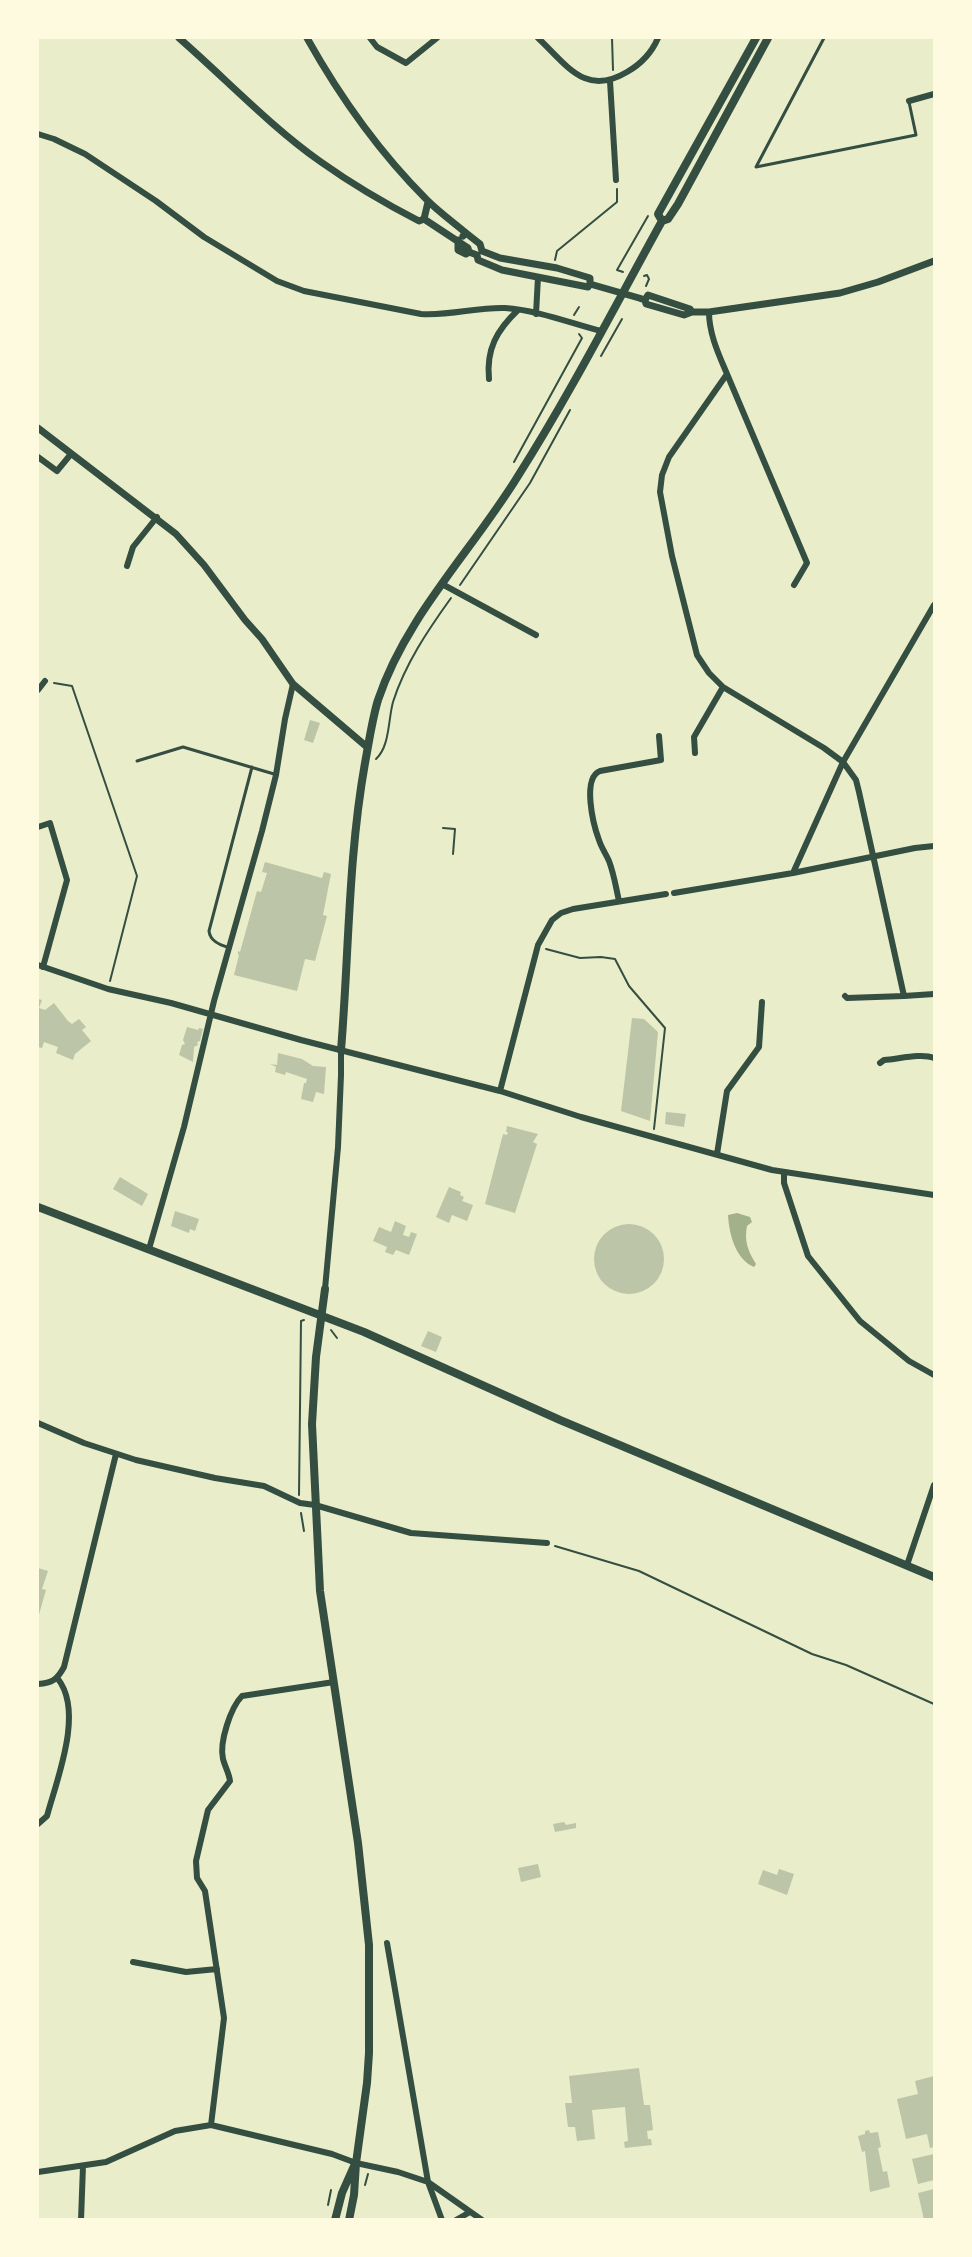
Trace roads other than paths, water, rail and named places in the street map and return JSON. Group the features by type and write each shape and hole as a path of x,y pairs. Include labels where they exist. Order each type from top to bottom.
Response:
{"main road":[{"path":"662,221 658,214 756,38"},
{"path":"340,1050 351,867 368,747 377,705 388,675 406,640 442,584 518,477 662,221 669,219 678,204 768,38"},
{"path":"38,1207 364,1332 560,1420 934,1577"},
{"path":"325,1289 316,1357 312,1424 320,1591 365,1890 369,1945 369,2053 354,2196 349,2220"},
{"path":"335,2220 342,2193 356,2163"}],"street":[{"path":"179,38 319,161 391,206 419,221 424,219 458,240"},
{"path":"307,38 328,75 375,142 428,202 480,244 478,260 488,265 588,287 590,284 645,300 646,304 684,315 692,312 709,312 840,293 878,282 934,261"},
{"path":"370,38 377,47 406,63 436,38"},
{"path":"538,38 581,77 598,82 612,80 630,70 646,57 658,38"},
{"path":"612,80 616,180"},
{"path":"909,100 934,94"},
{"path":"38,134 85,154 156,201 204,237 277,281 304,291 422,314 434,315 505,308 601,331"},
{"path":"424,219 428,202"},
{"path":"466,233 458,240 458,250 466,254 479,253 557,268 590,278 590,284"},
{"path":"536,314 538,277"},
{"path":"489,379 489,354 494,339 505,322 519,310"},
{"path":"709,312 715,344 807,563 794,585"},
{"path":"727,374 669,457 662,475 660,492 674,562 697,655 709,673 723,687 824,748 843,762 856,780 904,996"},
{"path":"38,428 176,534 204,565 262,639 293,684 368,747"},
{"path":"38,458 57,471 71,454"},
{"path":"127,566 133,547 157,518"},
{"path":"442,584 536,635"},
{"path":"793,873 843,762 934,607"},
{"path":"38,690 45,681"},
{"path":"149,1249 184,1127 276,775 293,684"},
{"path":"695,753 693,737 723,687"},
{"path":"619,902 611,868 599,840 590,796 591,779 594,773 600,771 661,760 659,736"},
{"path":"38,827 50,823 68,880 40,966 108,989 212,1013 340,1050 500,1091 572,1115 784,1172 934,1195"},
{"path":"674,893 934,846"},
{"path":"500,1091 538,945 552,920 561,913 573,909 666,894"},
{"path":"845,996 847,998 934,994"},
{"path":"717,1154 727,1091 759,1047 762,1002"},
{"path":"325,1289 338,1148 340,1050"},
{"path":"880,1063 884,1060 915,1057 931,1056 934,1058"},
{"path":"784,1172 784,1183 808,1256 860,1321 909,1361 934,1375"},
{"path":"38,1423 98,1448 136,1460 215,1478 264,1486 300,1503 315,1505 411,1533 547,1543"},
{"path":"38,1684 50,1683 58,1679 64,1667 116,1454"},
{"path":"907,1565 934,1485"},
{"path":"38,1824 47,1816 70,1732 66,1692 58,1679"},
{"path":"211,2125 224,2018 205,1891 197,1878 196,1861 208,1810 230,1781 222,1750 234,1704 243,1696 334,1682"},
{"path":"387,1943 428,2182 442,2220"},
{"path":"133,1962 186,1972 217,1969"},
{"path":"38,2172 106,2162 175,2131 211,2125 332,2154 356,2163 398,2172 428,2182 482,2220"},
{"path":"81,2220 83,2166"},
{"path":"456,2220 470,2212"}],"lane":[{"path":"824,38 756,167 916,135 909,100"},
{"path":"137,761 183,747 276,775"},
{"path":"229,948 215,942 209,931 252,767"}]}
